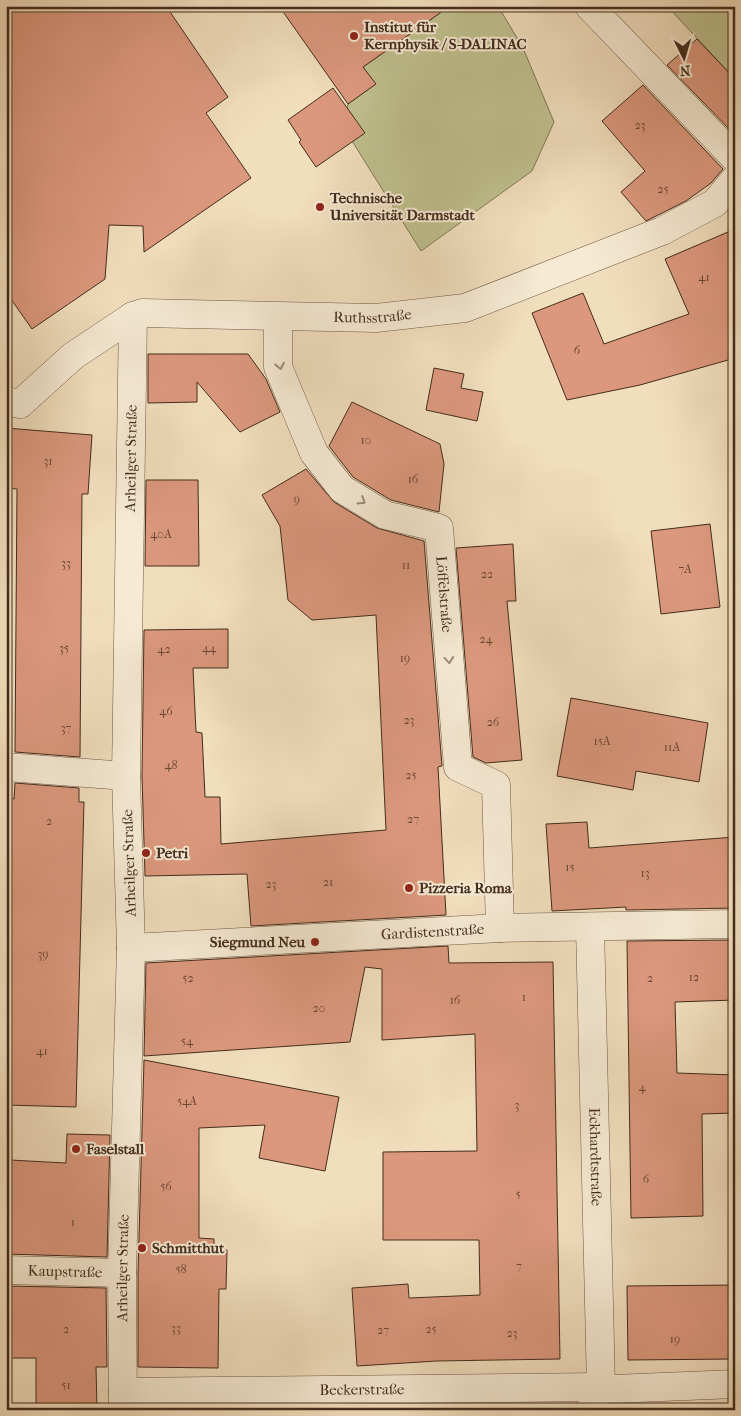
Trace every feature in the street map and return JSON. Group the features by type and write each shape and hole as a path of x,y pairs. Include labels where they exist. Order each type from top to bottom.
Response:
{"street":[{"path":"589,6 735,158"},
{"name":"Ruthsstraße","path":"6,401 20,404 74,356 133,316 142,313 278,318 376,318 464,308 662,231 715,203 735,179"},
{"name":"Arheilger Straße","path":"123,1401 122,1273 131,948 126,776 133,316"},
{"name":"Löffelstraße","path":"278,318 278,367 314,453 342,489 385,515 439,528 458,767 496,785 500,928"},
{"path":"6,767 126,776"},
{"name":"Gardistenstraße","path":"131,948 500,928 735,924"},
{"name":"Eckhardtstraße","path":"590,927 595,1398"},
{"name":"Kaupstraße","path":"6,1270 122,1273"},
{"name":"Beckerstraße","path":"123,1401 595,1398 613,1389 735,1384"}],"green space":[{"path":"450,6 498,6 523,48 554,122 532,171 421,251 352,141 347,108 348,104 375,84 363,67"},
{"path":"667,6 735,6 735,79"}],"building":[{"path":"6,6 166,6 228,97 206,113 251,178 144,252 143,226 109,225 105,279 32,329 6,292"},
{"name":"Institut für Kernphysik / S-DALINAC","path":"279,6 450,6 363,67 376,84 348,104"},
{"path":"697,39 735,79 735,135 667,65"},
{"path":"643,85 723,169 711,183 686,201 646,221 621,192 645,171 602,121"},
{"path":"333,88 365,133 316,167 299,142 301,140 288,120"},
{"path":"735,229 735,358 640,385 567,400 532,313 583,293 604,344 689,314 665,259"},
{"path":"148,354 248,354 266,379 280,412 240,432 197,382 197,402 148,403"},
{"path":"434,368 464,374 461,388 483,392 477,421 426,410"},
{"path":"352,402 440,444 444,464 439,512 391,500 353,477 329,446"},
{"path":"6,428 92,435 88,494 82,494 80,757 15,752 17,489 6,488"},
{"path":"306,469 334,502 377,528 424,541 442,766 438,767 446,915 251,926 247,874 145,876 142,776 144,630 228,629 228,668 193,668 196,732 202,733 205,797 220,797 221,844 386,830 376,615 312,620 288,600 280,526 262,495"},
{"path":"146,480 198,480 199,566 145,566"},
{"path":"710,524 720,607 661,614 651,531"},
{"path":"513,544 516,601 507,601 522,760 486,763 473,757 456,548"},
{"path":"571,698 708,723 699,782 636,771 633,790 557,776"},
{"path":"15,783 79,788 79,802 84,802 76,1107 6,1105 6,798 14,799"},
{"path":"587,822 589,848 735,837 735,908 626,910 626,907 552,911 546,824"},
{"path":"735,940 735,1000 675,1002 677,1073 735,1075 735,1113 702,1114 703,1216 631,1218 627,941"},
{"path":"448,946 449,963 553,962 560,1359 437,1361 357,1366 352,1288 408,1284 409,1298 480,1295 479,1240 383,1240 383,1152 477,1151 475,1034 382,1040 382,969 365,967 350,1042 144,1056 146,963"},
{"path":"144,1060 339,1097 325,1171 259,1158 265,1125 199,1128 199,1238 214,1239 214,1250 227,1250 226,1289 219,1289 218,1368 138,1367 138,1273"},
{"path":"67,1134 110,1135 107,1257 6,1254 6,1188 9,1189 10,1160 66,1163"},
{"path":"735,1285 735,1359 628,1360 627,1286"},
{"path":"6,1286 106,1288 107,1367 96,1367 97,1410 36,1410 36,1358 6,1358"}],"place":[{"name":"Institut für Kernphysik / S-DALINAC","path":"354,36"},
{"name":"Technische Universität Darmstadt","path":"320,207"},
{"name":"Petri","path":"146,853"},
{"name":"Pizzeria Roma","path":"409,888"},
{"name":"Siegmund Neu","path":"315,942"},
{"name":"Faselstall","path":"76,1149"},
{"name":"Schmitthut","path":"142,1248"}]}
